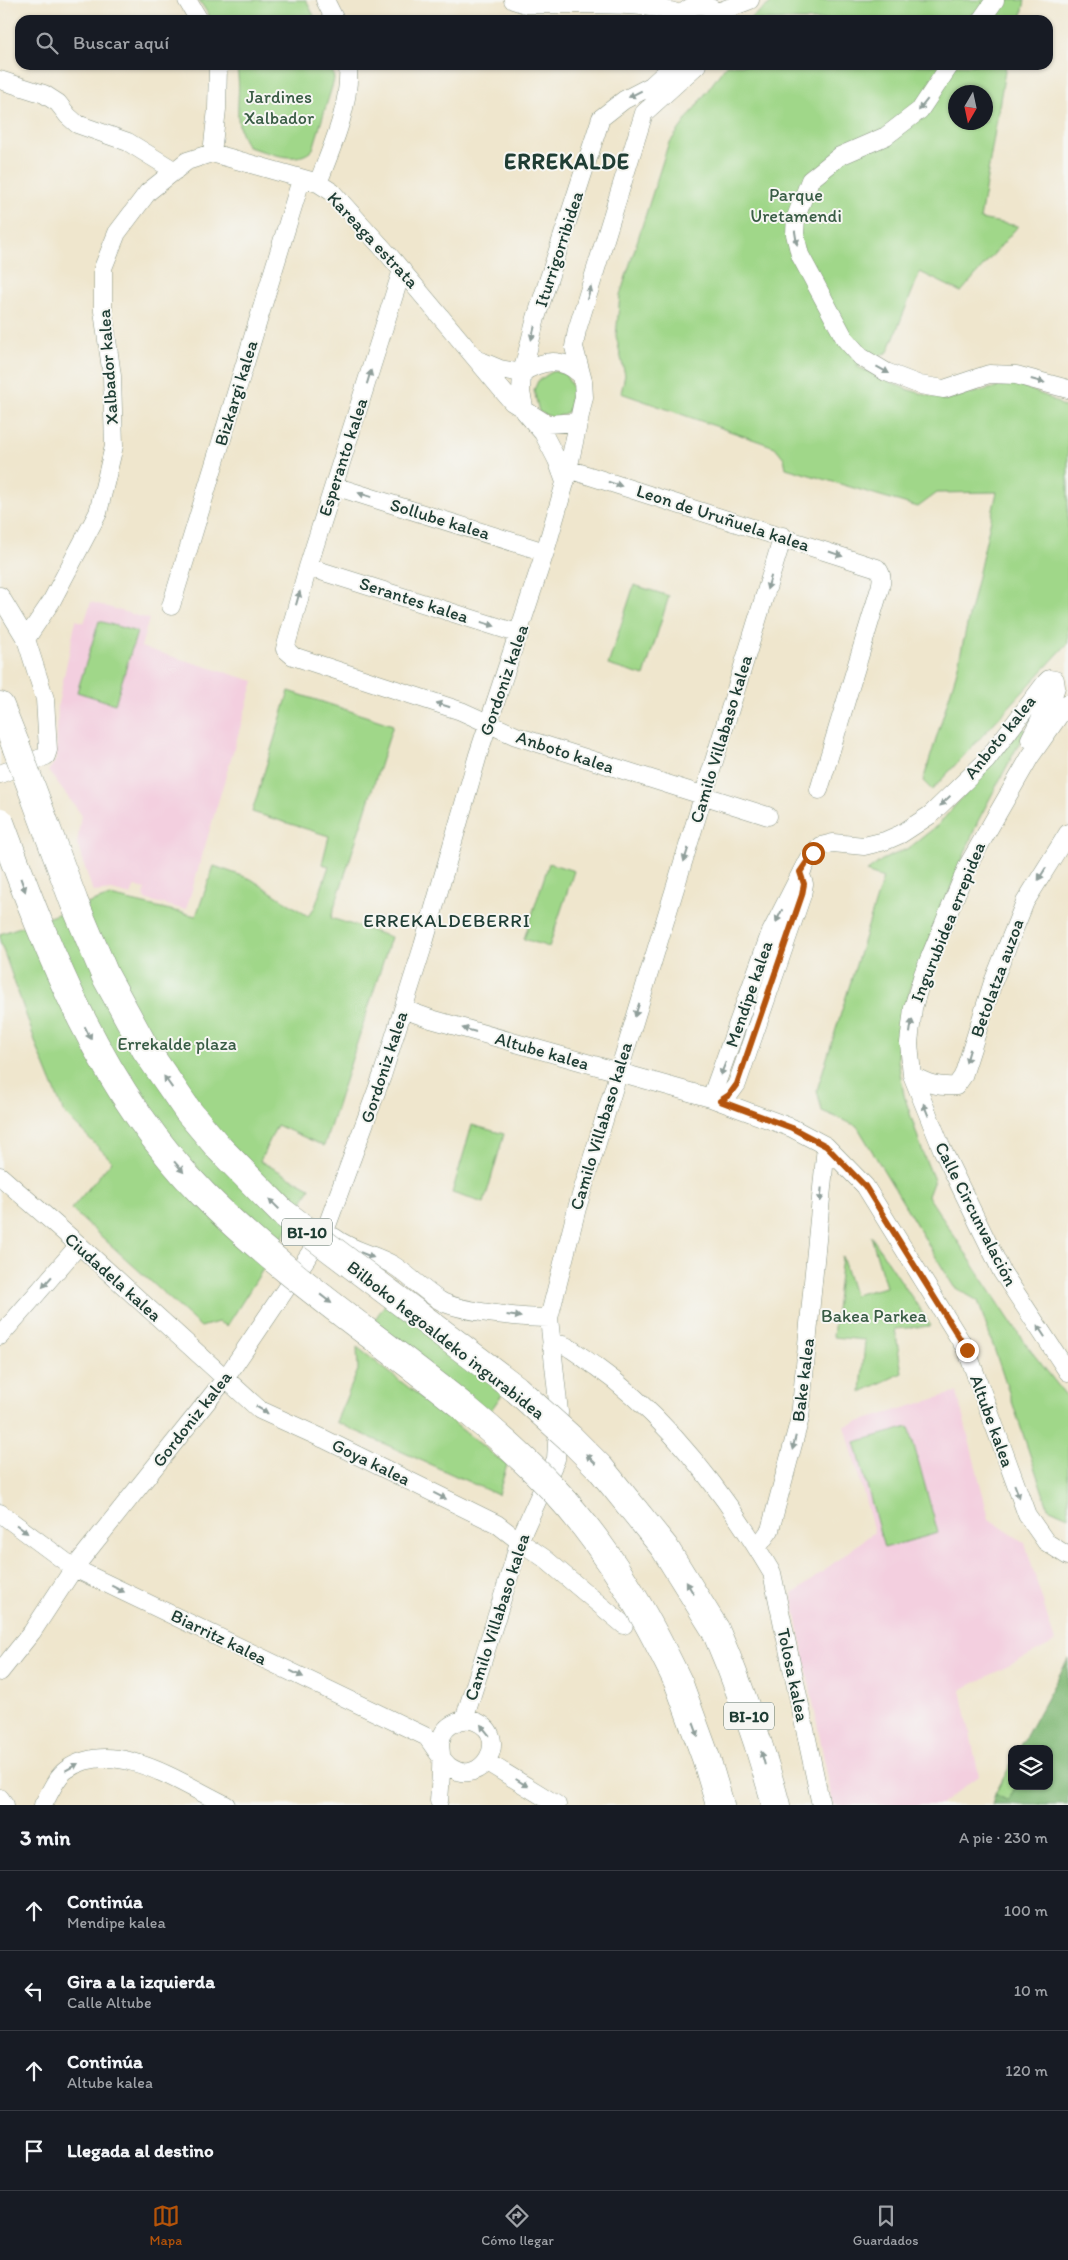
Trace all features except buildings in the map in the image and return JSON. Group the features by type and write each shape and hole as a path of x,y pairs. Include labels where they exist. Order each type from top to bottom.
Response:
{"highway":[{"name":"Bilboko hegoaldeko ingurabidea","path":"0,706 74,902 105,975 146,1050 188,1111 220,1149 282,1212 516,1389 600,1468 664,1547 715,1630 735,1675 759,1742 776,1805"},
{"name":"BI-10","path":"0,822 40,929 68,994 91,1040 127,1099 161,1146 202,1193 258,1246 453,1398 504,1441 556,1493 593,1538 625,1582 656,1637 680,1684 720,1805"}],"street":[{"path":"187,0 196,15"},
{"path":"325,0 332,15"},
{"path":"513,0 525,4 651,5 673,10 677,15"},
{"path":"722,15 750,0"},
{"path":"984,15 994,0"},
{"path":"683,15 692,6 699,4 706,5 719,15"},
{"path":"212,153 217,109 218,70"},
{"name":"Bizkargi kalea","path":"171,606 309,182 338,128 346,93 348,70"},
{"name":"Iturrigorribidea","path":"525,412 521,392 522,373 536,318 601,118 624,100 651,86 669,70"},
{"path":"580,374 574,347 578,330 644,113 691,70"},
{"path":"947,70 920,110 886,136 840,156 810,180 796,217 795,234 800,255 833,320 845,339 861,357 886,372 920,385 944,389 989,374 1016,375 1068,389"},
{"path":"0,80 44,94 58,102 68,116 77,124 128,142 175,170"},
{"name":"Xalbador kalea","path":"26,640 51,602 98,513 114,446 112,376 103,311 103,268 117,232 148,192 187,161 212,153"},
{"name":"Kareaga estrata","path":"212,153 309,182 332,192 402,270 512,402 525,412"},
{"name":"Esperanto kalea","path":"285,645 402,270"},
{"name":"Kareaga estrata","path":"478,359 500,369 522,373"},
{"path":"522,373 539,364 551,361 565,363 573,367 580,374"},
{"name":"Gordoniz kalea","path":"0,1672 32,1632 74,1568 225,1379 325,1231 382,1076 488,724 520,634 545,552 567,476 584,397 583,381 580,374"},
{"path":"525,412 547,424 579,422"},
{"path":"525,412 543,433 567,476"},
{"path":"543,433 562,445 573,447"},
{"name":"Leon de Uruñuela kalea","path":"567,476 783,536 877,568 882,578 880,588 819,790"},
{"name":"Sollube kalea","path":"334,486 545,552"},
{"name":"Camilo Villabaso kalea","path":"464,1720 514,1564 518,1542 556,1459 559,1412 549,1318 576,1208 783,536"},
{"name":"Serantes kalea","path":"308,567 520,634"},
{"path":"0,596 26,640 44,699 48,750 46,756 0,774"},
{"name":"Anboto kalea","path":"285,645 285,649 293,656 462,711 516,736 768,816"},
{"name":"Anboto kalea","path":"800,872 808,859 821,846 833,843 864,846 885,841 901,834 930,815 986,761 1046,682 1049,679 1054,680 1056,687 1054,693 1005,785 999,810"},
{"name":"Ingurubidea errepidea","path":"912,1075 909,1043 913,1008 923,974 968,865 1030,757 1068,703"},
{"name":"Betolatza auzoa","path":"912,1075 926,1083 939,1087 956,1086 962,1076 987,998 1025,902 1068,833"},
{"name":"Mendipe kalea","path":"715,1100 770,934 800,872"},
{"name":"Altube kalea","path":"403,1009 413,1014 715,1100 792,1128 826,1146 865,1186 967,1350 1027,1515 1046,1542 1068,1556"},
{"name":"Calle Circunvalación","path":"912,1075 942,1149 1002,1272 1068,1372"},
{"name":"Bake kalea","path":"757,1548 770,1530 800,1418 826,1146"},
{"name":"Ciudadela kalea","path":"0,1176 225,1379"},
{"path":"325,1231 346,1246 392,1265 441,1302 474,1310 528,1318 549,1318"},
{"path":"0,1336 79,1246"},
{"name":"Tolosa kalea","path":"552,1346 563,1345 578,1354 621,1384 654,1416 708,1476 772,1573 821,1805"},
{"name":"Goya kalea","path":"225,1379 260,1410 324,1439 497,1524 518,1542 544,1558 624,1625"},
{"name":"Biarritz kalea","path":"0,1513 74,1568 416,1731 427,1737 441,1754"},
{"path":"439,1803 441,1739 444,1731 450,1725 464,1720 473,1721 487,1730 492,1746 487,1762 473,1771 456,1770 445,1761 441,1754"},
{"path":"43,1805 64,1771 85,1760 103,1757 126,1759 148,1767 226,1805"},
{"path":"487,1762 557,1805"},
{"path":"439,1803 456,1770"},
{"path":"0,1798 5,1805"}],"shaded area":[{"path":"91,602 149,619 141,647 254,681 186,910 144,899 145,889 135,886 131,895 112,890 93,892 77,844 81,814 48,771 56,760 58,704 76,620 84,623"},
{"path":"957,1392 989,1519 1025,1543 1055,1642 961,1690 979,1776 940,1805 833,1805 792,1595 874,1532 845,1426"}],"green space":[{"path":"199,0 306,0 314,15 209,15"},
{"path":"775,0 1025,0 1022,15 755,15"},
{"name":"Jardines Xalbador","path":"237,70 333,70 334,80 313,149 299,157 291,157 248,147 239,126"},
{"name":"Parque Uretamendi","path":"722,70 1005,70 980,219 1018,226 961,292 920,272 888,352 856,366 906,389 944,400 1014,383 1048,397 1068,409 1068,643 932,790 923,781 956,674 997,492 937,493 918,507 786,468 784,458 775,447 621,393 625,375 616,336 620,295 668,145"},
{"path":"553,371 565,374 573,388 568,412 554,418 539,412 534,390 538,381"},
{"path":"634,585 669,596 644,676 608,665"},
{"path":"99,621 137,632 115,704 77,692"},
{"name":"Errekalde plaza","path":"289,691 393,725 331,918 391,937 324,1146 277,1125 260,1161 310,1188 279,1244 227,1326 218,1322 201,1327 71,1209 112,1161 64,1113 39,1052 0,941 0,934 110,896 196,916 214,866 251,879 308,916 315,907 329,866 322,864 329,836 252,812"},
{"path":"1023,728 1026,730 978,821 912,983 899,1031 898,1060 904,1095 934,1180 928,1196 1024,1342 1068,1398 1068,1517 1048,1508 978,1301 954,1287 857,1126 822,1111 817,1090 883,878 866,872 882,860 909,848 938,825"},
{"path":"549,863 574,871 549,947 524,939"},
{"path":"472,1125 504,1134 484,1203 452,1193"},
{"name":"Bakea Parkea","path":"871,1236 931,1326 895,1329 902,1373 861,1392 865,1340 833,1337 842,1256 854,1295 886,1287"},
{"path":"391,1296 511,1382 486,1417 366,1332"},
{"path":"357,1347 507,1465 498,1495 336,1422 358,1370"},
{"path":"909,1427 938,1533 884,1548 855,1442"},
{"path":"1068,1659 1068,1805 992,1805 995,1794 1008,1801 1014,1790 1053,1790 1053,1745 1021,1745"},
{"path":"1008,1770 1008,1790 1014,1790 1008,1801 995,1794"}],"district":[{"name":"ERREKALDE","path":"567,161"},
{"name":"ERREKALDEBERRI","path":"447,920"}],"route":[{"path":"813,853 800,872 804,884 802,895 755,1036 737,1084 729,1095 720,1101 792,1128 826,1146 865,1186 967,1350"}]}
